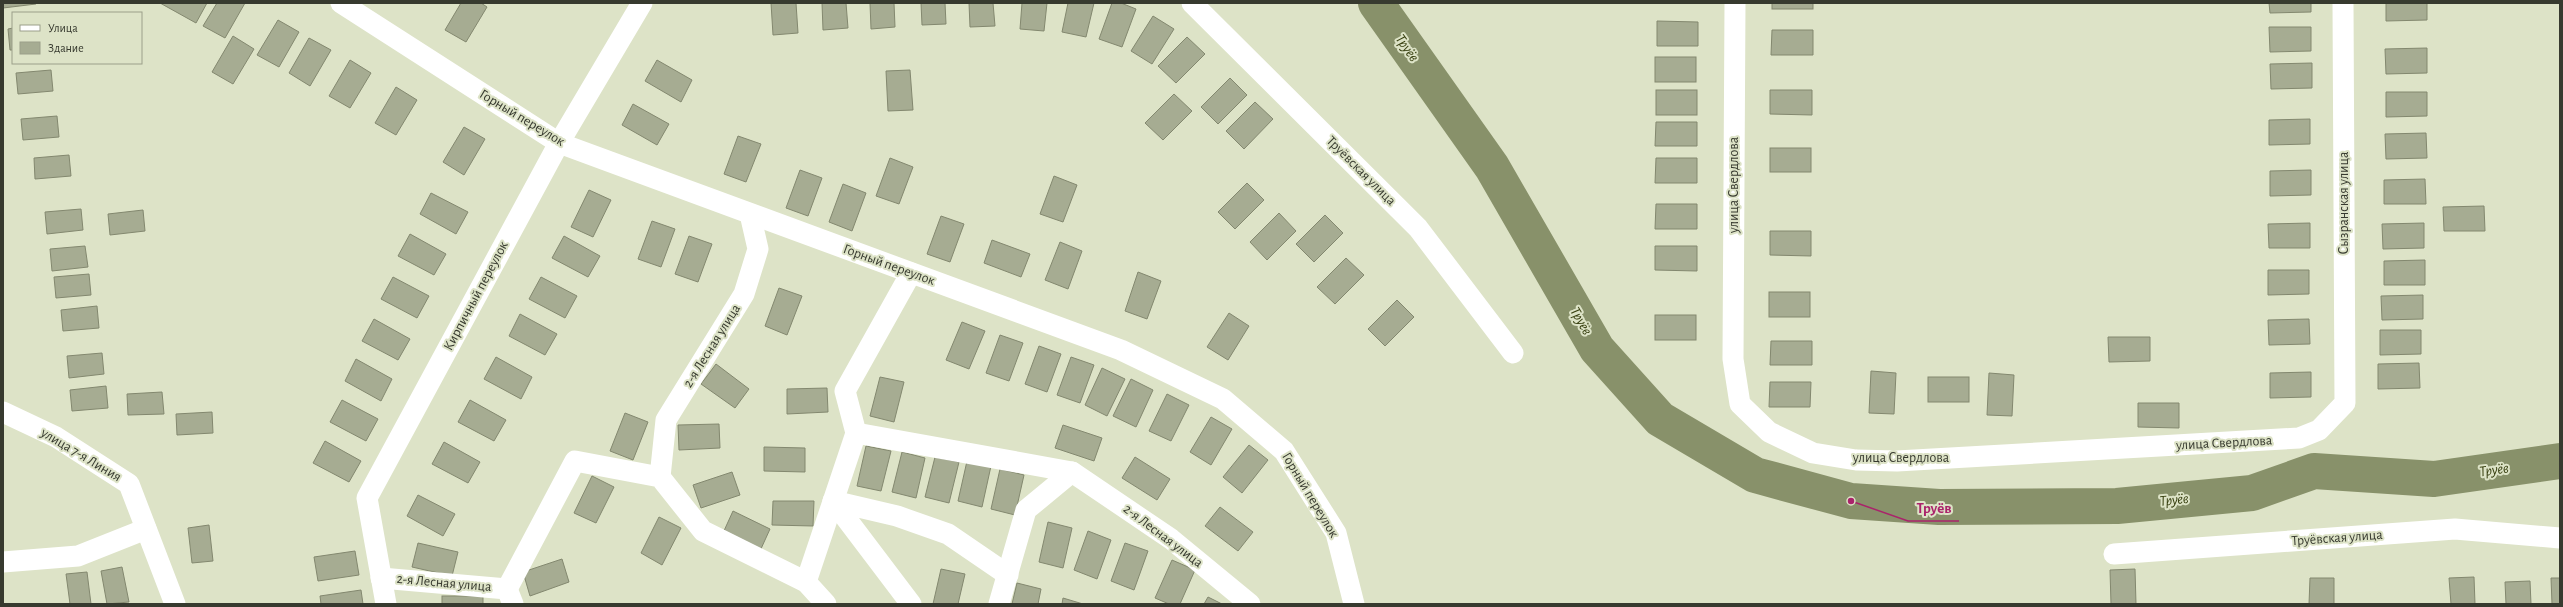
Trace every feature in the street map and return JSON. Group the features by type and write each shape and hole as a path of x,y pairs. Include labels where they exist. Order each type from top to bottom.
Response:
{"street":[{"name":"Горный переулок","path":"341,3 559,143 1121,350 1223,399 1284,451 1336,533 1354,604"},
{"name":"Кирпичный переулок","path":"386,604 368,498 559,143 642,3"},
{"name":"Труёвская улица","path":"1192,3 1418,228 1513,353"},
{"name":"улица Свердлова","path":"1735,3 1733,359 1740,404 1769,432 1813,453 1856,460 1897,460 2299,438 2320,430 2345,403"},
{"name":"Сызранская улица","path":"2343,3 2345,403"},
{"name":"2-я Лесная улица","path":"381,578 510,596 575,461 660,477 666,420 744,294 758,249 750,214"},
{"path":"806,582 856,433 845,391 911,273"},
{"name":"улица 7-я Линия","path":"3,412 56,437 129,484 175,604"},
{"name":"2-я Лесная улица","path":"856,433 1072,472 1171,539 1250,604"},
{"path":"999,604 1026,510 1072,472"},
{"path":"660,477 703,531 806,582 826,604"},
{"path":"833,501 897,516 948,534 1008,575"},
{"path":"833,501 911,604"},
{"name":"Труёвская улица","path":"2114,554 2455,529 2560,538"},
{"path":"3,562 78,556 146,530"}],"building":[{"path":"3,3 36,3 36,4 3,8"},
{"path":"160,3 207,3 196,23"},
{"path":"217,3 245,3 225,38 203,26"},
{"path":"461,3 481,3 487,7 466,42 445,30"},
{"path":"771,3 796,3 798,33 773,35"},
{"path":"822,3 846,3 848,28 823,30"},
{"path":"870,3 894,3 895,27 871,29"},
{"path":"921,3 945,3 946,24 922,25"},
{"path":"969,3 993,3 995,26 970,27"},
{"path":"1022,3 1047,3 1044,31 1020,29"},
{"path":"1068,3 1094,3 1086,37 1062,32"},
{"path":"1112,3 1121,3 1136,9 1122,47 1099,39"},
{"path":"1772,3 1813,3 1813,9 1772,9"},
{"path":"2269,3 2311,3 2311,12 2270,13"},
{"path":"2386,3 2427,3 2427,20 2386,21"},
{"path":"1153,16 1174,29 1152,64 1131,51"},
{"path":"278,20 299,32 279,67 257,55"},
{"path":"1657,21 1698,22 1698,46 1657,46"},
{"path":"2269,27 2311,27 2311,51 2270,52"},
{"path":"12,28 12,50 10,50 8,29"},
{"path":"1772,30 1813,30 1813,55 1771,55"},
{"path":"233,36 254,49 233,84 212,72"},
{"path":"1187,37 1205,54 1176,83 1158,66"},
{"path":"309,38 331,50 310,86 289,73"},
{"path":"2427,48 2427,73 2386,74 2385,49"},
{"path":"1655,57 1696,57 1696,82 1655,82"},
{"path":"350,60 371,73 350,108 329,96"},
{"path":"657,60 692,80 681,102 645,81"},
{"path":"2312,63 2312,88 2271,89 2270,64"},
{"path":"51,70 53,91 18,94 16,73"},
{"path":"910,70 913,110 888,111 886,71"},
{"path":"1230,78 1247,95 1218,124 1201,107"},
{"path":"396,87 417,100 396,135 375,123"},
{"path":"1656,90 1697,90 1697,115 1656,115"},
{"path":"1770,90 1812,90 1812,115 1770,114"},
{"path":"2386,92 2427,92 2427,116 2386,117"},
{"path":"1174,94 1192,111 1163,140 1145,123"},
{"path":"1255,102 1273,119 1244,149 1226,131"},
{"path":"633,104 669,124 657,145 622,125"},
{"path":"57,116 59,137 23,140 21,119"},
{"path":"2310,119 2310,144 2269,145 2269,120"},
{"path":"1656,122 1697,122 1697,146 1655,146"},
{"path":"464,127 485,139 464,175 443,162"},
{"path":"2426,133 2427,158 2386,159 2385,134"},
{"path":"738,136 761,144 746,182 724,174"},
{"path":"1770,148 1811,148 1811,172 1770,172"},
{"path":"69,155 71,176 35,179 34,158"},
{"path":"890,158 913,167 899,204 876,196"},
{"path":"1656,158 1697,158 1697,183 1655,183"},
{"path":"800,170 822,178 808,216 786,208"},
{"path":"2311,170 2311,195 2270,196 2270,171"},
{"path":"1054,176 1077,185 1063,222 1040,214"},
{"path":"2425,179 2426,204 2384,204 2384,180"},
{"path":"1247,183 1264,200 1235,229 1218,212"},
{"path":"843,184 866,193 852,231 829,222"},
{"path":"589,190 611,200 593,237 571,227"},
{"path":"431,193 468,212 456,234 420,214"},
{"path":"1656,204 1697,204 1697,229 1655,229"},
{"path":"2484,206 2485,231 2444,231 2443,207"},
{"path":"81,209 83,230 47,234 45,212"},
{"path":"143,210 145,231 110,235 108,214"},
{"path":"1279,213 1296,231 1267,260 1250,242"},
{"path":"1325,215 1343,233 1314,262 1296,244"},
{"path":"941,216 964,224 950,262 927,254"},
{"path":"652,221 675,229 661,267 638,259"},
{"path":"2310,223 2310,248 2269,248 2268,224"},
{"path":"2424,223 2424,248 2383,249 2382,224"},
{"path":"1770,231 1811,231 1811,256 1770,255"},
{"path":"410,234 446,254 434,275 398,256"},
{"path":"564,236 600,256 588,277 552,258"},
{"path":"689,236 712,244 698,282 675,274"},
{"path":"992,240 1030,254 1021,277 984,263"},
{"path":"1060,242 1082,251 1068,289 1045,280"},
{"path":"85,246 88,267 52,271 50,249"},
{"path":"1655,246 1697,246 1697,271 1655,270"},
{"path":"1346,258 1364,275 1335,304 1317,287"},
{"path":"2425,260 2425,285 2384,285 2384,261"},
{"path":"2268,270 2309,270 2309,294 2268,295"},
{"path":"1138,272 1161,281 1147,319 1125,311"},
{"path":"89,274 91,295 56,298 54,277"},
{"path":"393,277 429,296 417,318 381,299"},
{"path":"541,277 577,296 565,318 529,299"},
{"path":"779,288 802,296 787,335 765,326"},
{"path":"1769,292 1810,292 1810,317 1769,317"},
{"path":"2423,295 2423,319 2382,320 2381,296"},
{"path":"1397,300 1414,317 1385,346 1368,329"},
{"path":"97,306 99,328 63,331 61,310"},
{"path":"1229,313 1249,326 1228,360 1207,347"},
{"path":"520,314 557,334 545,355 509,336"},
{"path":"1655,315 1696,315 1696,340 1655,340"},
{"path":"374,319 410,339 398,360 362,341"},
{"path":"2309,319 2310,344 2269,345 2268,320"},
{"path":"962,322 985,331 969,369 946,360"},
{"path":"2380,330 2421,330 2421,354 2380,355"},
{"path":"1000,335 1023,343 1009,381 986,373"},
{"path":"2108,337 2150,337 2150,361 2109,362"},
{"path":"1771,341 1812,341 1812,365 1770,365"},
{"path":"1039,346 1061,354 1047,392 1025,384"},
{"path":"102,353 104,374 69,378 67,356"},
{"path":"496,357 532,377 521,399 484,379"},
{"path":"1071,357 1094,365 1080,403 1057,395"},
{"path":"356,359 392,379 381,401 345,381"},
{"path":"2419,363 2420,388 2378,389 2378,364"},
{"path":"716,364 749,389 735,408 701,384"},
{"path":"1102,368 1125,379 1107,416 1085,405"},
{"path":"1871,371 1896,373 1894,414 1869,413"},
{"path":"2311,372 2311,397 2270,398 2270,373"},
{"path":"1989,373 2014,375 2012,416 1987,415"},
{"path":"880,377 904,382 894,422 870,416"},
{"path":"1928,377 1969,377 1969,402 1928,402"},
{"path":"1131,379 1153,390 1136,427 1113,416"},
{"path":"1770,382 1811,382 1810,407 1769,407"},
{"path":"106,386 108,408 72,411 70,390"},
{"path":"827,388 828,412 787,414 787,389"},
{"path":"162,392 164,414 128,415 127,394"},
{"path":"1167,394 1189,405 1171,441 1149,431"},
{"path":"342,400 378,419 366,441 330,422"},
{"path":"470,400 506,420 494,441 458,422"},
{"path":"2138,403 2179,403 2179,428 2138,427"},
{"path":"212,412 213,433 177,435 176,414"},
{"path":"625,413 648,422 633,460 610,451"},
{"path":"1211,417 1232,429 1211,465 1190,452"},
{"path":"719,424 720,448 679,450 678,425"},
{"path":"1063,425 1102,438 1094,461 1055,448"},
{"path":"325,441 361,461 349,482 313,463"},
{"path":"444,442 480,462 468,483 432,464"},
{"path":"1249,445 1268,460 1242,493 1223,477"},
{"path":"866,446 891,451 881,491 857,486"},
{"path":"764,447 805,448 805,472 764,471"},
{"path":"902,452 925,458 916,498 892,492"},
{"path":"935,457 959,462 949,503 925,497"},
{"path":"1135,457 1170,479 1157,500 1122,478"},
{"path":"967,461 991,466 982,507 958,501"},
{"path":"1000,469 1024,475 1015,515 991,509"},
{"path":"732,472 740,495 701,508 693,485"},
{"path":"592,476 614,487 596,523 574,513"},
{"path":"418,495 455,514 443,536 407,516"},
{"path":"773,501 814,501 813,526 772,525"},
{"path":"1220,507 1253,532 1238,551 1205,526"},
{"path":"733,511 770,529 760,551 723,533"},
{"path":"659,517 681,528 662,565 641,553"},
{"path":"1048,522 1072,528 1063,568 1039,562"},
{"path":"209,525 213,561 192,563 188,528"},
{"path":"1088,531 1111,540 1097,579 1074,570"},
{"path":"418,543 458,552 452,576 412,567"},
{"path":"1125,543 1148,551 1134,590 1111,581"},
{"path":"355,551 359,575 318,581 314,557"},
{"path":"562,559 569,582 530,596 523,572"},
{"path":"1172,560 1195,570 1180,604 1169,604 1155,598"},
{"path":"122,567 129,602 107,604 101,571"},
{"path":"941,569 965,574 958,604 933,604"},
{"path":"2135,569 2136,604 2111,604 2110,570"},
{"path":"87,572 91,604 70,604 66,574"},
{"path":"2474,577 2475,604 2451,604 2449,578"},
{"path":"2310,578 2334,578 2334,604 2309,604"},
{"path":"2551,578 2560,578 2560,604 2552,604"},
{"path":"2530,581 2531,604 2506,604 2505,582"},
{"path":"1017,583 1041,589 1038,604 1012,604"},
{"path":"361,590 363,604 321,604 320,596"},
{"path":"442,596 483,596 483,604 442,604"},
{"path":"1208,597 1222,604 1204,604"},
{"path":"1063,598 1083,604 1062,604"}],"waterway":[{"name":"Труёв","path":"1376,3 1492,167 1597,349 1660,419 1755,475 1851,501 1939,507 2117,506 2252,493 2314,471 2434,479 2560,461"}],"place":[{"name":"Труёв","path":"1851,501"}]}
